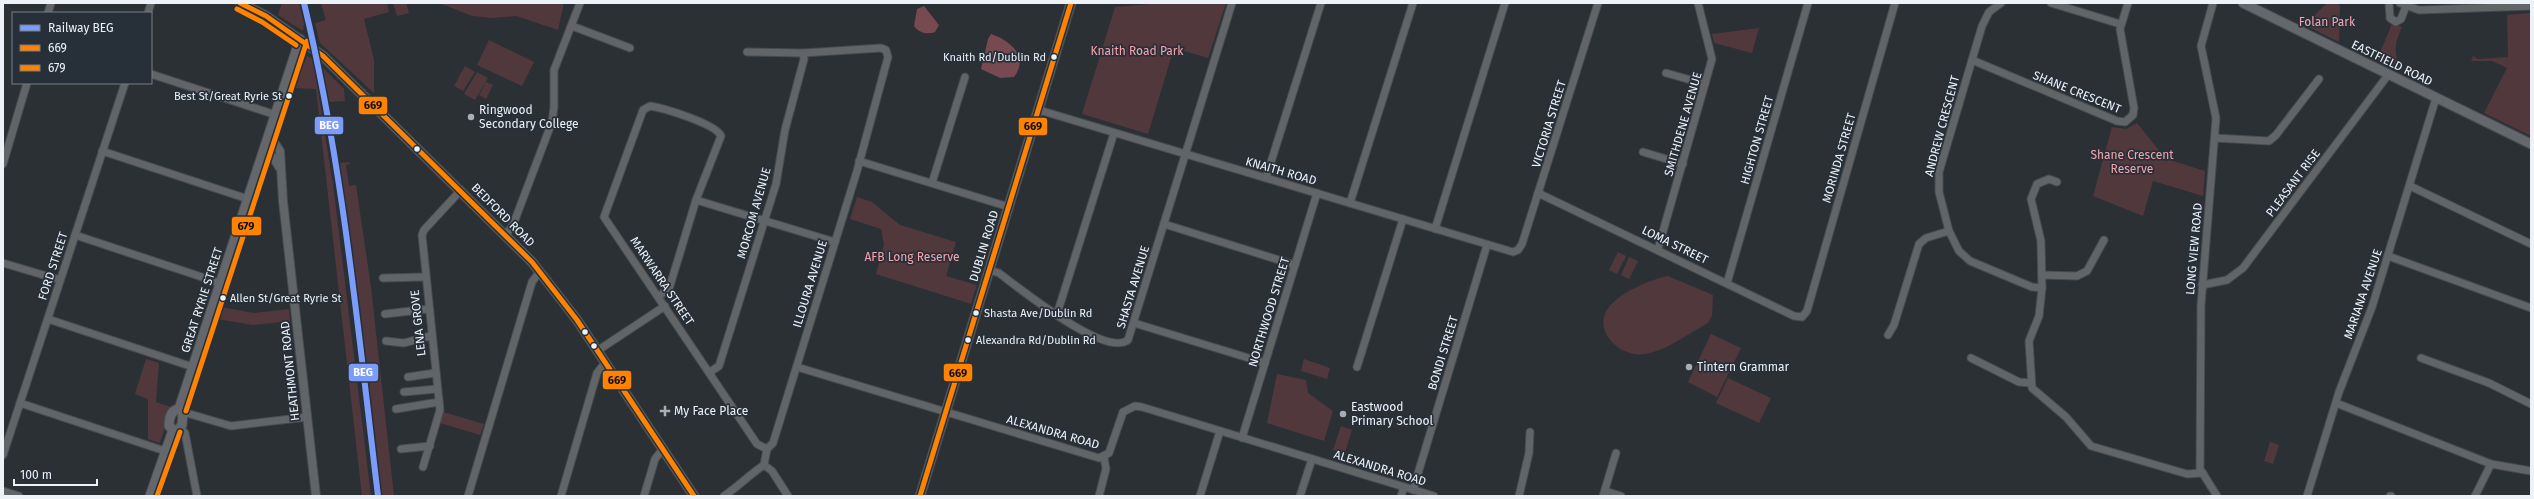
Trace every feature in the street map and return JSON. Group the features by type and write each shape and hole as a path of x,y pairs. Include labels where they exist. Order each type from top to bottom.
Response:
{"main road":[{"name":"DUBLIN ROAD","path":"922,496 946,412 1071,3"},
{"name":"EASTFIELD ROAD","path":"2243,3 2531,144"},
{"name":"BEDFORD ROAD","path":"245,4 300,39 323,56 506,234 540,271 597,351 694,496"},
{"name":"GREAT RYRIE STREET","path":"181,411 193,367 300,39"},
{"path":"150,496 165,451 176,429 183,420 181,411 174,411 170,417 169,426 176,429"}],"street":[{"path":"506,234 513,225 552,122 554,107 554,70 580,3"},
{"name":"SHASTA AVENUE","path":"989,270 999,273 1079,330 1119,344 1128,340 1232,3"},
{"path":"1266,178 1321,3"},
{"path":"1350,203 1413,3"},
{"path":"1435,229 1505,3"},
{"name":"VICTORIA STREET","path":"1518,250 1598,3"},
{"name":"SMITHDENE AVENUE","path":"1658,249 1712,59 1698,3"},
{"name":"HIGHTON STREET","path":"1728,283 1808,3"},
{"name":"MORINDA STREET","path":"1802,317 1807,311 1895,3"},
{"name":"ANDREW CRESCENT","path":"2001,3 1985,19 1938,179 1938,192 1949,232 1955,246 1970,261 2032,287 2042,288"},
{"path":"2051,3 2120,24 2128,3"},
{"name":"LONG VIEW ROAD","path":"2213,3 2201,46 2216,118 2202,285 2200,469 2217,496"},
{"path":"2388,3 2390,18 2396,22 2400,19 2403,5 2419,10 2531,6"},
{"name":"SHANE CRESCENT","path":"1972,60 2116,121 2126,122 2133,115 2134,108 2120,24"},
{"path":"572,26 630,48"},
{"name":"ILLOURA AVENUE","path":"764,465 767,449 773,443 797,367 859,161 888,57 886,50 880,48 804,53"},
{"path":"747,52 804,53"},
{"name":"MORCOM AVENUE","path":"710,372 719,366 776,184 785,130 804,59 804,53"},
{"path":"1666,73 1705,84"},
{"path":"152,74 276,115"},
{"name":"PLEASANT RISE","path":"2202,285 2227,280 2243,268 2388,75"},
{"path":"932,183 965,77"},
{"path":"2215,138 2268,142 2276,135 2318,79"},
{"path":"3,164 27,84"},
{"name":"FORD STREET","path":"3,455 125,84"},
{"name":"MARIANA AVENUE","path":"2307,496 2336,403 2372,306 2436,98"},
{"name":"MARWARRA STREET","path":"696,200 722,136 718,130 674,112 650,106 643,110 604,217 659,296 757,444 767,449"},
{"name":"KNAITH ROAD","path":"1039,110 1487,245 1509,251 1518,250"},
{"name":"HEATHMONT ROAD","path":"272,125 272,136 280,151 316,496"},
{"path":"1057,314 1114,133"},
{"path":"102,151 248,199"},
{"path":"1643,152 1683,164"},
{"name":"HEATHMONT ROAD","path":"263,154 273,157 281,172"},
{"path":"859,161 1009,207"},
{"path":"2057,182 2049,179 2037,184 2031,198 2041,241 2042,275 2039,316 2029,341 2031,383 2033,390 2066,417 2091,446 2187,474 2203,473"},
{"path":"2410,186 2531,244"},
{"name":"LENA GROVE","path":"423,467 440,410 430,336 422,235 424,230 461,190"},
{"name":"LOMA STREET","path":"1538,192 1794,316 1802,317"},
{"name":"NORTHWOOD STREET","path":"1242,438 1317,193"},
{"path":"659,296 669,289 696,200 834,242"},
{"path":"1357,367 1402,219"},
{"path":"1164,224 1295,264"},
{"path":"1888,335 1894,325 1919,244 1926,238 1949,232"},
{"path":"75,235 220,283"},
{"path":"2042,275 2077,276 2087,271 2104,240"},
{"name":"BONDI STREET","path":"1412,490 1487,245"},
{"path":"2388,256 2531,308"},
{"path":"3,263 60,280"},
{"path":"468,496 532,282 540,271"},
{"path":"383,278 425,276"},
{"path":"597,351 665,306"},
{"path":"385,314 428,309"},
{"path":"48,319 193,367"},
{"path":"1134,323 1265,363"},
{"path":"386,341 404,343 430,336"},
{"path":"1971,358 2019,382 2031,383"},
{"path":"2421,358 2489,383 2531,404"},
{"path":"561,496 597,373 605,363"},
{"name":"ALEXANDRA ROAD","path":"797,367 1099,458 1104,457 1109,453 1123,412 1135,406 1434,496"},
{"path":"408,377 435,373"},
{"path":"404,392 437,389"},
{"path":"396,409 439,402"},
{"path":"20,403 165,451"},
{"path":"2336,403 2491,464 2531,471"},
{"path":"181,411 231,426 307,417"},
{"path":"176,429 185,434 197,496"},
{"path":"1200,496 1220,431"},
{"path":"1519,496 1529,453 1530,432"},
{"path":"401,449 430,446"},
{"path":"644,496 655,459 663,449"},
{"path":"1616,453 1604,493 1621,496"},
{"path":"1099,496 1105,475 1104,457"},
{"path":"1300,496 1312,459"},
{"path":"2475,496 2491,464"},
{"path":"724,496 743,484 746,478 764,465 772,472 788,496"},
{"path":"1401,496 1404,487"},
{"path":"3,491 19,496"}],"green space":[{"path":"282,3 299,3 304,23 303,31 278,15"},
{"path":"321,3 387,3 389,12 364,19 374,60 374,93 320,43 315,23 326,20"},
{"path":"393,3 406,3 409,13 397,16"},
{"path":"439,3 564,3 558,30 516,16 492,18 472,16"},
{"name":"Knaith Road Park","path":"1161,3 1226,3 1208,58 1174,48 1148,134 1082,114 1115,7"},
{"name":"Folan Park","path":"2327,3 2338,3 2340,6 2339,42 2305,25"},
{"path":"2531,13 2531,136 2484,113 2507,68 2492,61 2471,61 2473,56 2478,59 2508,57 2507,15"},
{"path":"2392,24 2402,27 2396,47 2396,57 2400,68 2394,69 2375,58 2379,55"},
{"path":"1759,28 1752,53 1714,43 1712,34"},
{"path":"489,40 534,62 522,86 477,65"},
{"path":"307,56 313,59 333,184 371,496 362,496 316,89 293,88"},
{"path":"465,66 475,72 463,91 454,86"},
{"path":"322,67 344,89 345,101 329,102"},
{"path":"477,72 488,78 475,100 464,94"},
{"path":"486,82 493,85 486,99 479,95"},
{"name":"Shane Crescent Reserve","path":"2137,123 2161,153 2160,157 2205,171 2203,196 2153,181 2143,216 2093,196 2112,127 2126,129"},
{"path":"349,162 350,164 346,165 349,186 356,185 371,287 394,496 380,496 360,317 339,163"},
{"name":"AFB Long Reserve","path":"857,197 872,202 900,225 956,242 946,276 977,285 971,304 876,274 884,245 881,229 850,219"},
{"path":"1618,252 1626,256 1617,274 1609,270"},
{"path":"1629,257 1638,261 1629,279 1621,275"},
{"path":"1668,276 1713,295 1712,315 1708,323 1669,346 1652,352 1635,354 1626,352 1618,347 1611,341 1606,333 1604,325 1604,316 1609,307 1621,296 1636,287 1652,280"},
{"path":"221,307 254,313 289,309 290,321 253,325 217,319"},
{"path":"1711,334 1741,348 1717,397 1688,382"},
{"path":"146,359 159,363 156,402 171,407 160,443 148,439 148,399 135,394"},
{"path":"1304,359 1330,368 1327,379 1301,371"},
{"path":"1277,374 1306,380 1308,393 1333,411 1324,441 1267,423"},
{"path":"1728,378 1771,398 1759,423 1716,403"},
{"path":"443,412 484,424 480,435 440,423"},
{"path":"1341,426 1352,430 1345,453 1333,450"},
{"path":"2270,442 2279,445 2273,464 2264,461"}],"shaded area":[{"path":"924,6 939,25 935,32 924,33 914,26 917,9"},
{"path":"991,34 1004,40 1015,50 1020,62 1014,77 1000,78 981,69 988,39"}],"rail line":[{"name":"BEG","path":"304,3 318,64 339,187 356,310 378,496"}],"transit line":[{"name":"669","path":"240,3 266,16 323,56 532,262 577,320 694,496"},
{"name":"669","path":"920,496 1071,3"},
{"name":"679","path":"237,9 262,22 296,45"},
{"name":"679","path":"186,411 307,41"},
{"name":"679","path":"157,496 180,432"}],"place":[{"name":"Knaith Rd/Dublin Rd","path":"1054,57"},
{"name":"Best St/Great Ryrie St","path":"289,96"},
{"name":"Ringwood Secondary College","path":"471,117"},
{"name":"Allen St/Great Ryrie St","path":"223,298"},
{"name":"Shasta Ave/Dublin Rd","path":"976,313"},
{"name":"Alexandra Rd/Dublin Rd","path":"968,340"},
{"name":"Tintern Grammar","path":"1689,367"},
{"name":"My Face Place","path":"665,411"},
{"name":"Eastwood Primary School","path":"1343,414"}]}
